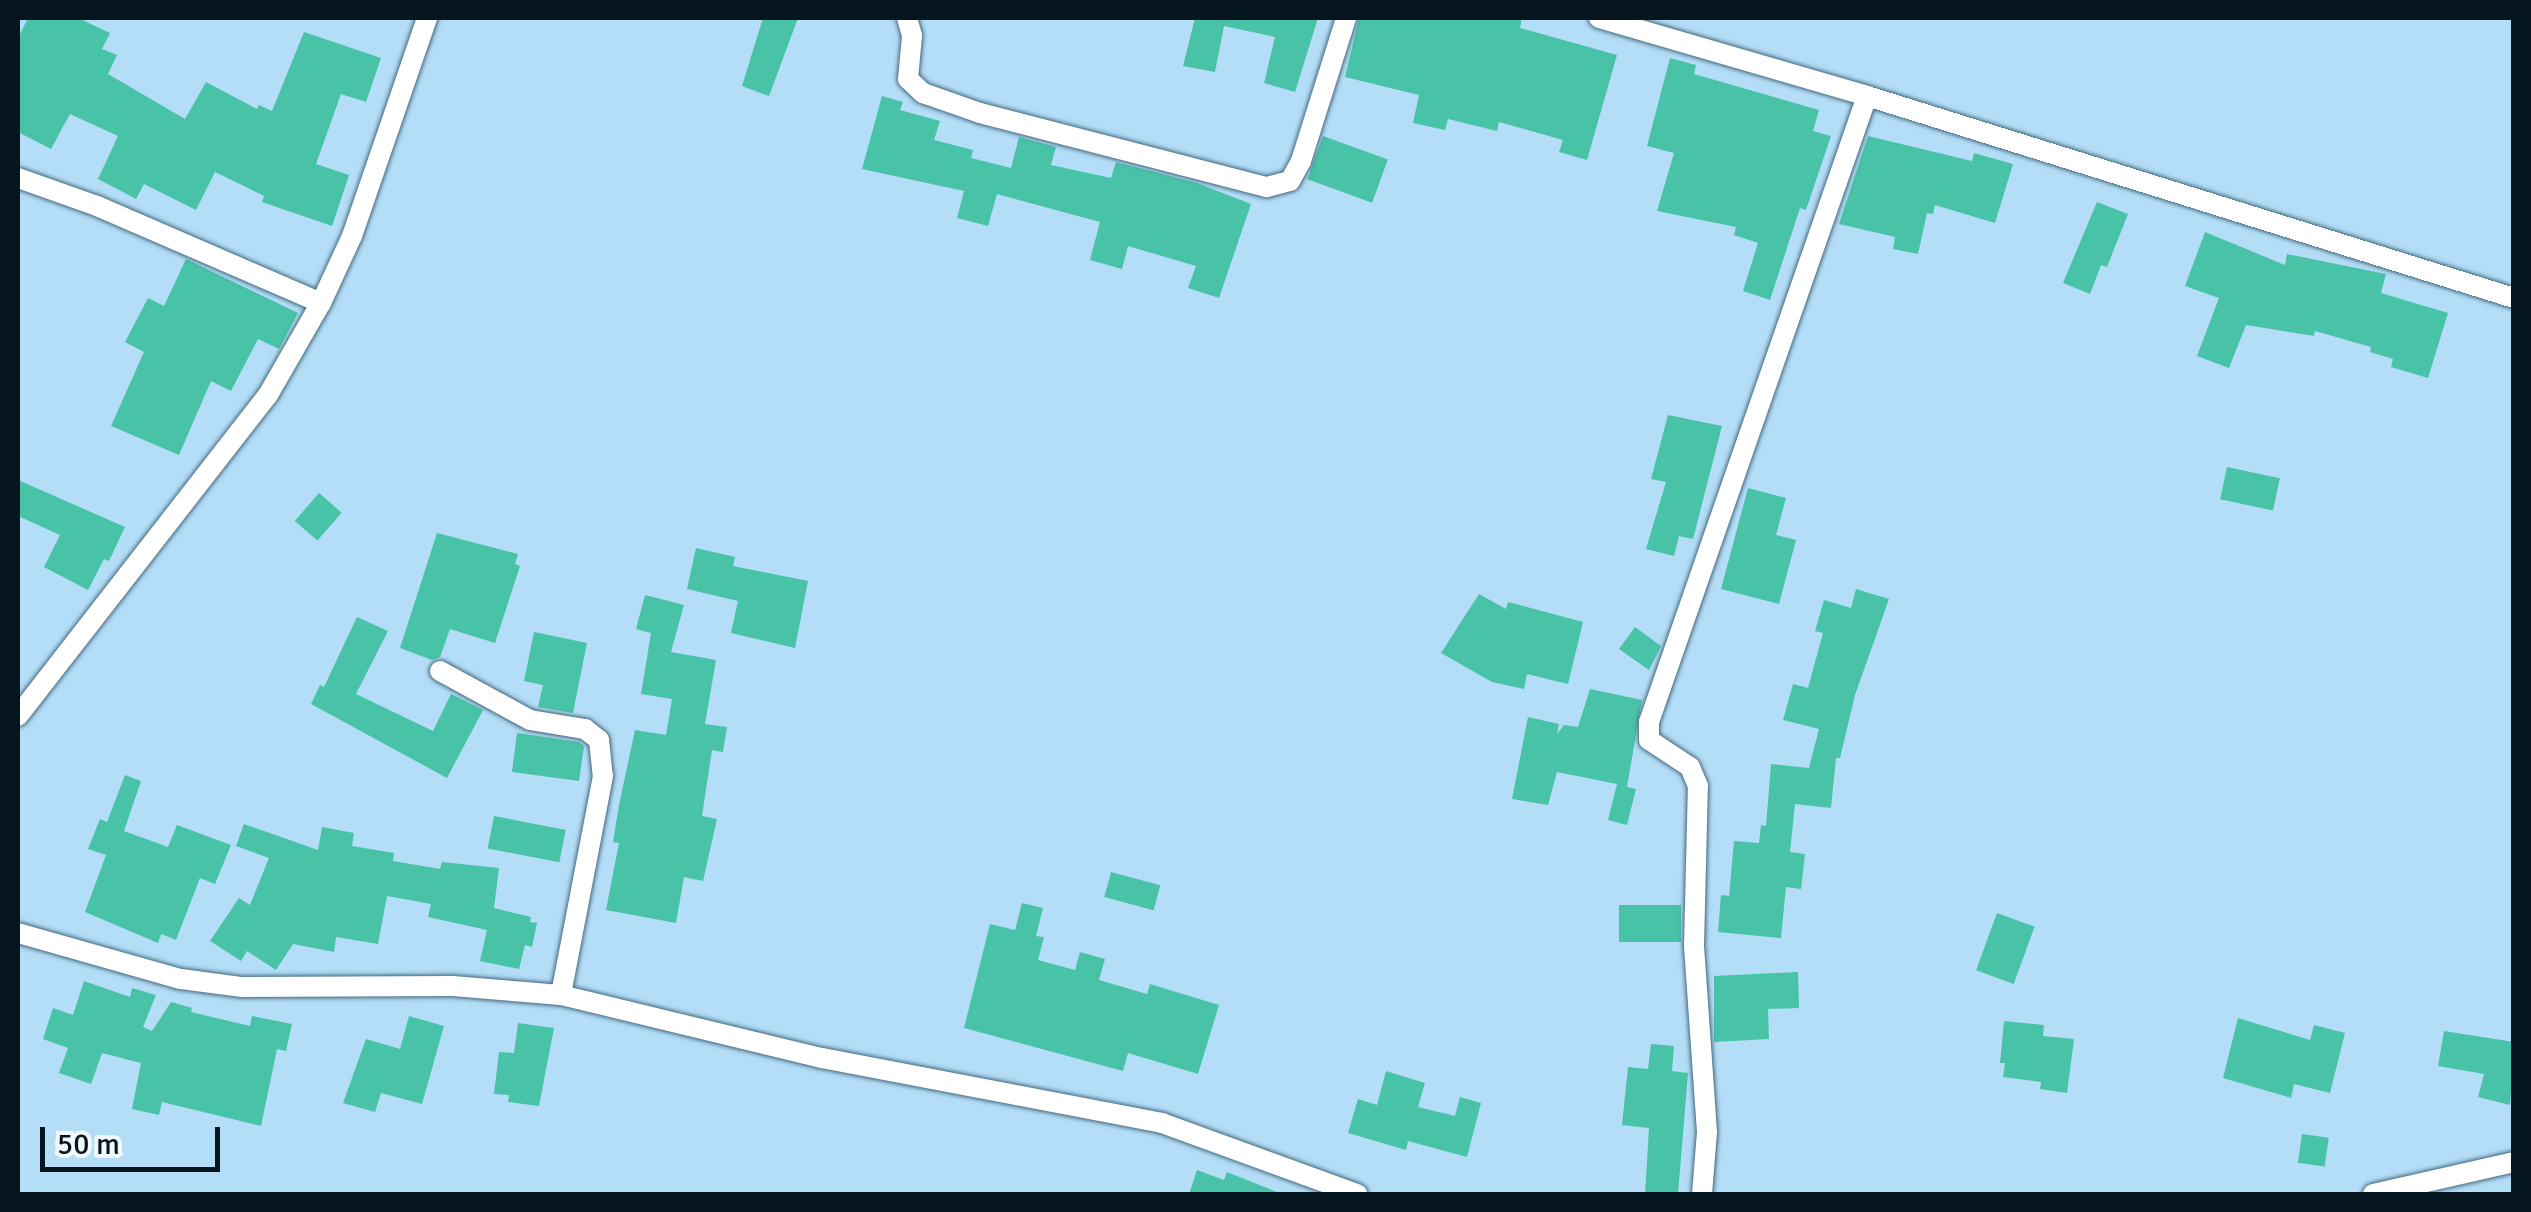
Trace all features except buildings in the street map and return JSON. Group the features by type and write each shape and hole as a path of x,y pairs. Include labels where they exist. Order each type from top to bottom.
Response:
{"street":[{"path":"18,716 268,395 321,302 352,236 427,18"},
{"path":"907,18 912,36 908,80 923,93 980,113 1267,187 1290,181 1300,161 1346,18"},
{"path":"1599,18 1867,96 2514,298"},
{"path":"1702,1194 1707,1132 1694,946 1698,786 1690,767 1650,740 1649,722 1867,96"},
{"path":"18,178 97,206 321,302"},
{"path":"440,671 530,720 585,729 599,740 604,776 561,995"},
{"path":"18,933 182,979 242,987 453,986 561,995 822,1058 1162,1123 1357,1194"},
{"path":"2373,1194 2514,1162"}]}
